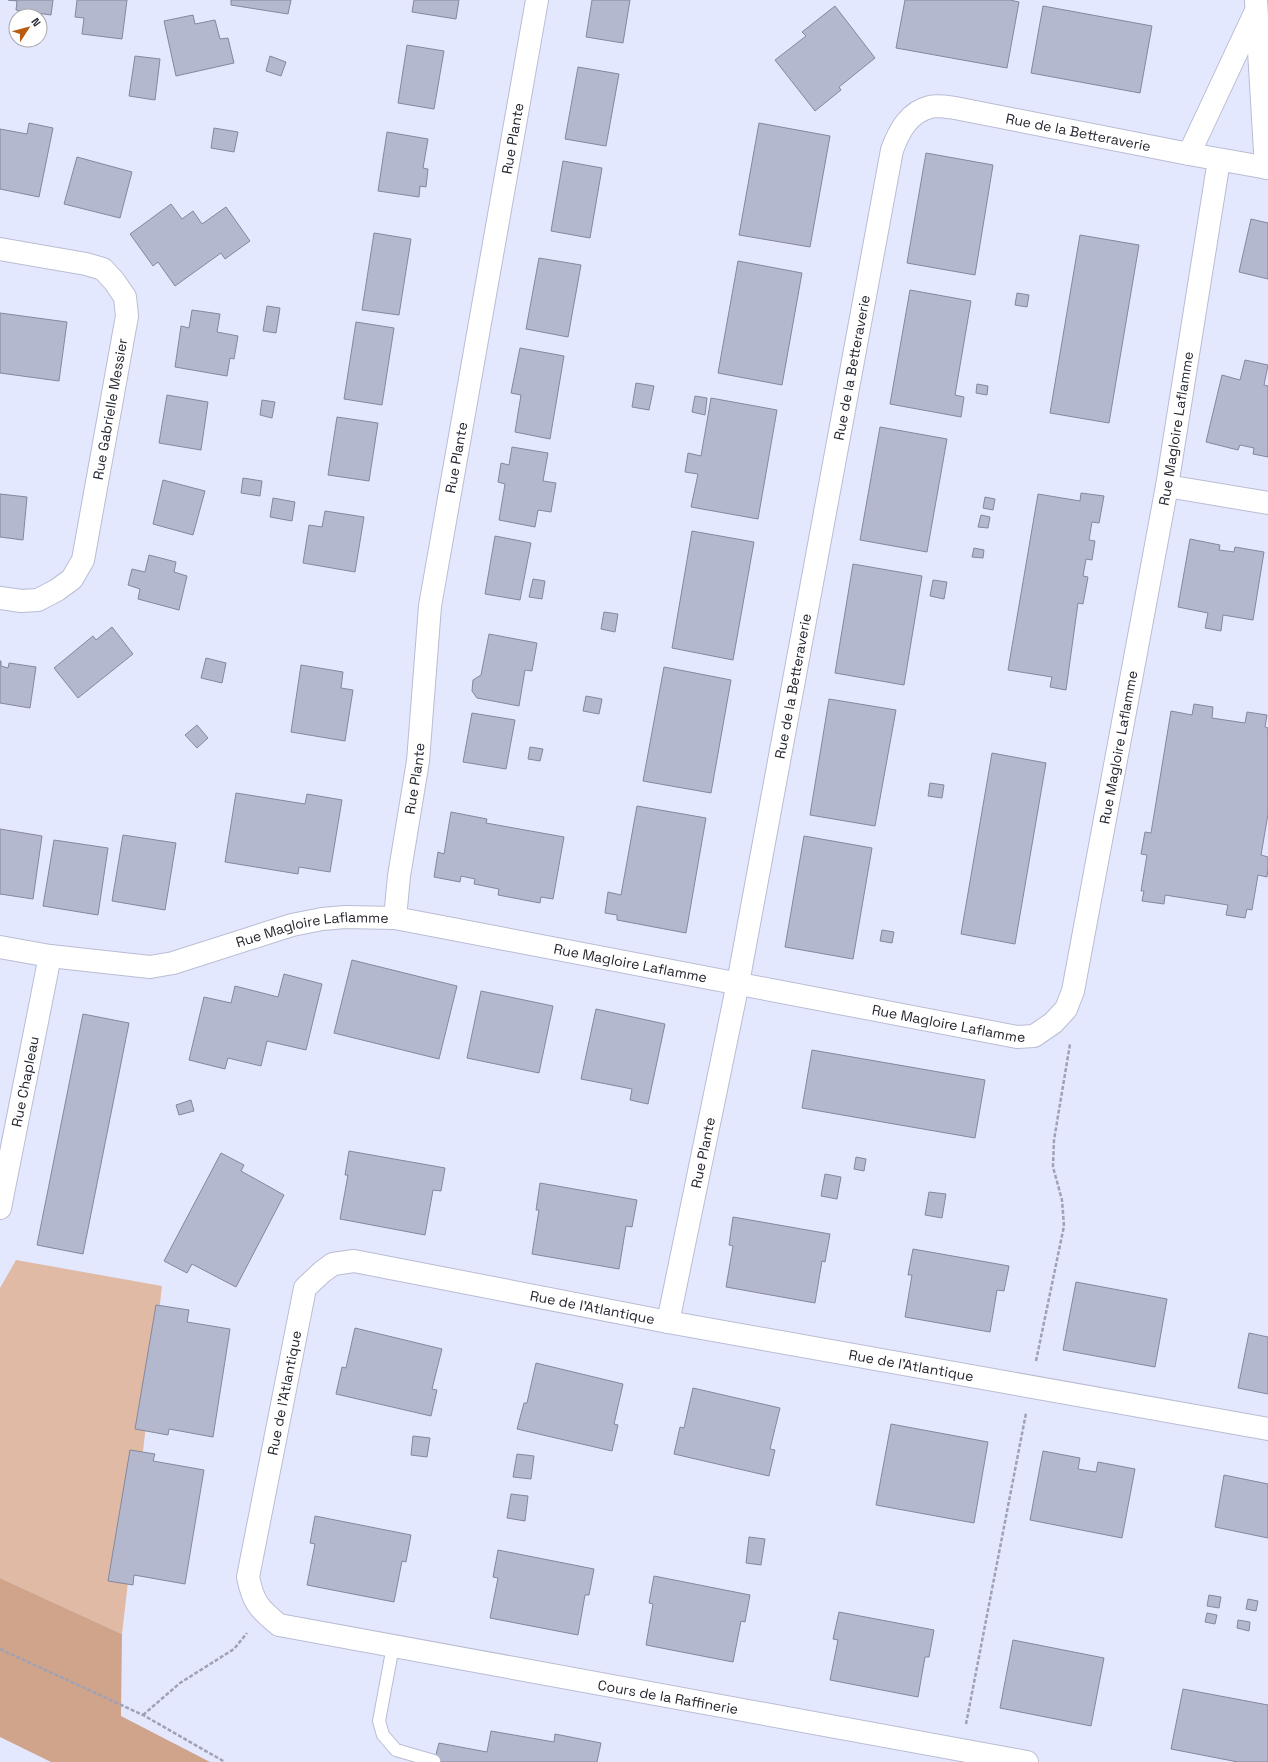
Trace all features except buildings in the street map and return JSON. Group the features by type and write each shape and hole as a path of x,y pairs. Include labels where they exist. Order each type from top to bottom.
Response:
{"street":[{"name":"Rue Plante","path":"395,918 399,876 418,760 430,606 537,0"},
{"path":"1189,154 1256,5"},
{"path":"1256,5 1267,168"},
{"name":"Rue de la Betteraverie","path":"738,983 890,158 899,131 912,116 930,106 955,108 1219,160 1267,168"},
{"name":"Rue Magloire Laflamme","path":"0,947 50,956 150,967 173,963 292,925 322,919 345,917 395,918 1017,1037 1034,1036 1053,1023 1066,1009 1073,991 1167,486 1219,160"},
{"name":"Rue Gabrielle Messier","path":"0,249 86,264 103,270 114,281 125,297 127,316 83,560 72,579 57,590 38,600 21,601 0,598"},
{"path":"1167,486 1268,503"},
{"name":"Rue Chapleau","path":"0,1208 50,956"},
{"name":"Rue Plante","path":"668,1322 738,983"},
{"name":"Rue de l'Atlantique","path":"309,1631 279,1625 264,1614 252,1596 248,1577 305,1288 333,1264 354,1261 668,1322 1268,1429"},
{"name":"Cours de la Raffinerie","path":"309,1631 1027,1762"}],"lane":[{"path":"393,1646 379,1721 383,1735 396,1750 434,1761"}],"path":[{"path":"143,1715 180,1683 234,1649 264,1614"},
{"path":"0,1649 143,1715 226,1762"}],"shaded area":[{"path":"16,1260 162,1286 122,1634 0,1578 0,1288"},
{"path":"0,1578 122,1634 121,1716 210,1762 51,1762 0,1737"}]}
